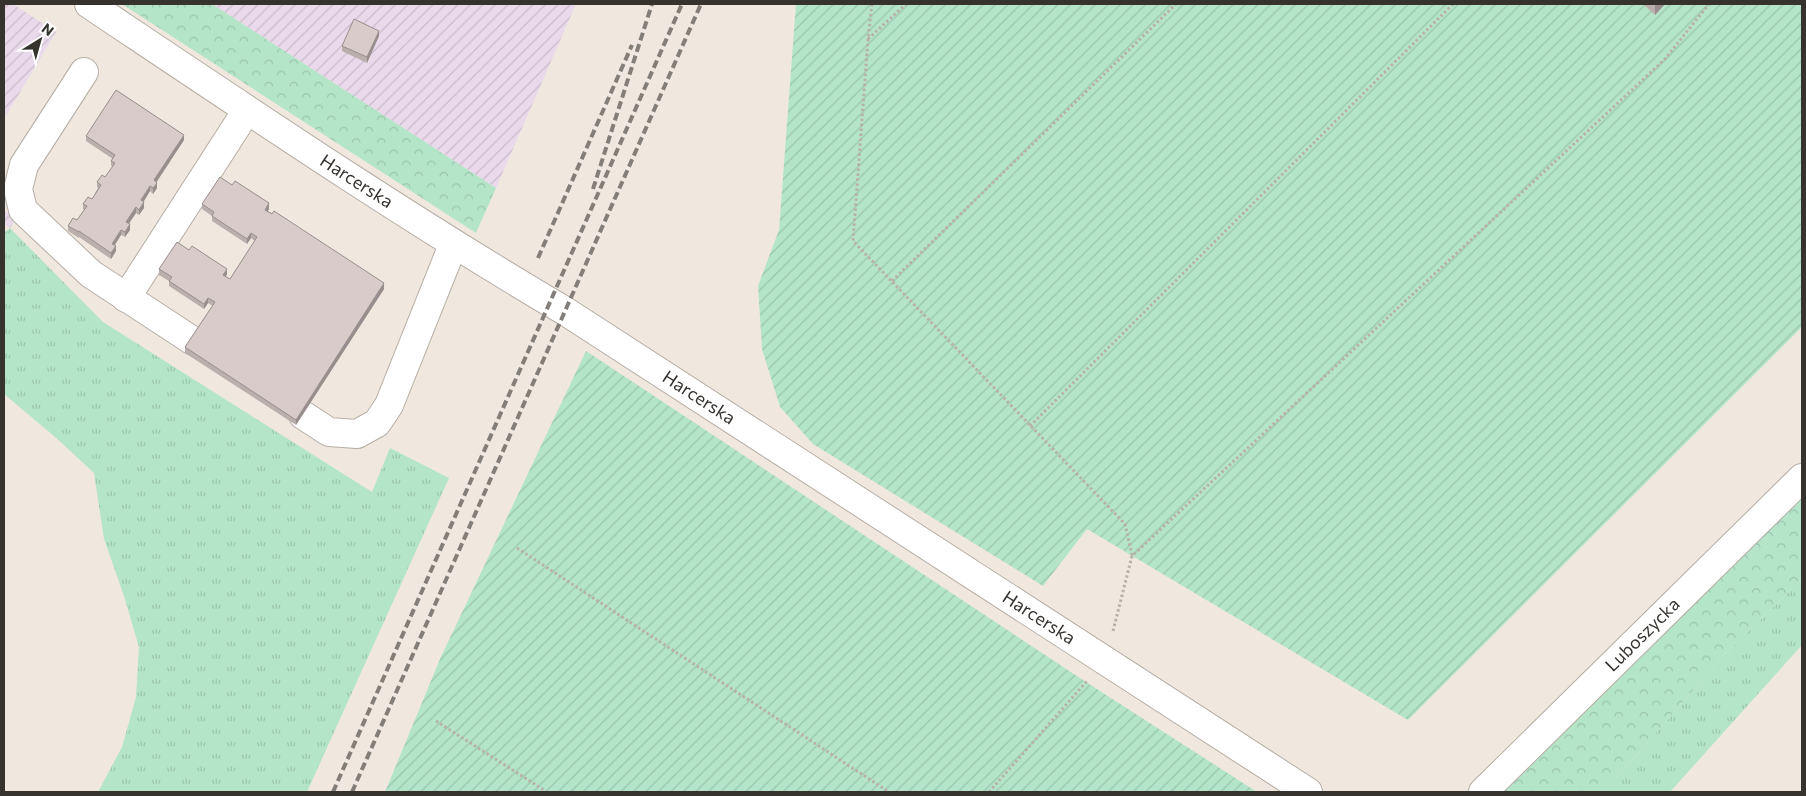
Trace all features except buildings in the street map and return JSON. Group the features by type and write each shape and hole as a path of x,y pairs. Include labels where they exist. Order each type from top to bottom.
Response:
{"street":[{"name":"Harcerska","path":"89,4 453,245 565,311 1308,792"},
{"path":"84,72 24,166 18,189 23,210 91,274 193,341"},
{"path":"126,298 247,110"},
{"path":"303,414 329,432 357,434 377,423 389,405 453,245"},
{"name":"Luboszycka","path":"1483,792 1802,478"}],"path":[{"path":"872,4 853,241 1125,524 1132,556 1106,661 989,792"},
{"path":"868,39 906,4"},
{"path":"892,281 1176,4"},
{"path":"1030,426 1453,4"},
{"path":"1132,556 1665,59 1709,4"},
{"path":"517,548 888,792"},
{"path":"436,721 547,792"}],"shaded area":[{"path":"4,4 13,4 56,32 4,119"},
{"path":"212,4 576,4 496,188"},
{"path":"4,209 15,220 10,228 4,224"}],"green space":[{"path":"122,4 212,4 496,188 476,233"},
{"path":"796,4 1802,4 1802,327 1408,720 1087,529 1043,586 813,444 780,407 762,349 758,286 779,230"},
{"path":"10,228 103,322 372,492 390,448 449,478 307,792 98,792 122,747 136,697 139,647 104,539 94,473 4,394 4,233"},
{"path":"586,351 1086,682 1257,792 385,792 440,659"},
{"path":"1802,478 1802,579 1726,653 1604,792 1483,792"},
{"path":"1802,579 1802,645 1670,792 1604,792 1726,653"}],"railway":[{"path":"593,189 652,4"},
{"path":"333,792 682,4"},
{"path":"352,792 701,4"},
{"path":"538,258 632,45"}]}
